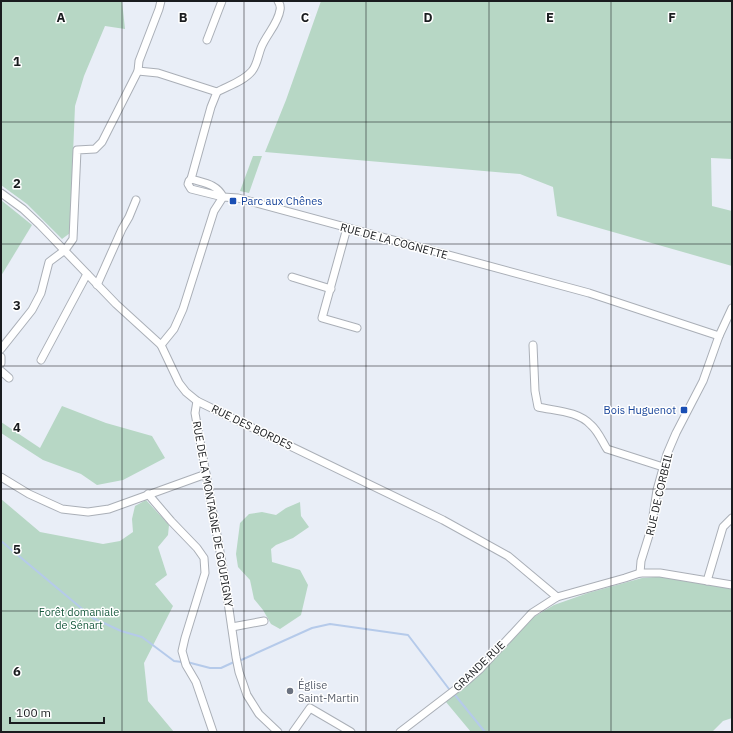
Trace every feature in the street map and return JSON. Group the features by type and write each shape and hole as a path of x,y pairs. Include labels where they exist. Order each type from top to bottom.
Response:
{"street":[{"path":"1,349 32,310 41,293 49,262 65,250 73,239 77,150 95,149 102,142 138,71 139,61 161,1"},
{"path":"207,40 222,1"},
{"path":"161,345 174,328 183,309 214,211 223,198 220,191 216,187 191,179 211,107 217,92 251,72 267,35 275,25 280,9 280,4 278,1"},
{"path":"138,71 158,73 217,92"},
{"name":"RUE DES BORDES","path":"1,193 23,209 65,250 116,304 161,345 180,384 186,392 197,401 443,520 502,552 557,597"},
{"name":"RUE DE LA COGNETTE","path":"223,198 238,198 589,293 719,336"},
{"path":"97,285 136,200"},
{"path":"347,228 322,318 357,328"},
{"path":"41,360 87,274"},
{"path":"292,277 331,289"},
{"name":"RUE DE CORBEIL","path":"640,572 641,561 651,529 657,490 667,454 676,433 703,381 719,336 732,308"},
{"path":"533,345 535,391 538,407 573,414 585,419 592,426 607,449 663,467"},
{"path":"1,357 1,363"},
{"path":"1,371 9,378"},
{"name":"RUE DE LA MONTAGNE DE GOUPIGNY","path":"197,401 195,413 223,568 239,672 247,695 258,714 278,732"},
{"path":"1,478 29,494 62,509 88,512 109,509 206,474"},
{"path":"148,494 197,548 204,558 205,573 184,638 182,651 185,662 196,682 213,732"},
{"path":"707,581 723,527 732,518"},
{"path":"640,572 660,573 732,585"},
{"name":"GRANDE RUE","path":"400,732 480,669 532,613 557,597 625,578 640,572"},
{"path":"232,627 264,621"},
{"path":"293,732 310,708 351,732"}],"green space":[{"path":"1,1 122,1 125,29 105,26 84,76 75,106 70,233 62,239 27,204 1,185"},
{"path":"321,1 732,1 732,159 711,158 712,206 732,211 732,266 557,216 553,187 520,174 265,152 286,100"},
{"path":"253,156 262,156 249,193 240,191"},
{"path":"1,200 32,225 1,276"},
{"path":"62,406 106,423 152,436 165,458 123,480 97,485 81,474 43,460 1,433 1,422 40,448"},
{"name":"Forêt domaniale de Sénart","path":"1,499 40,532 103,544 120,541 133,532 132,519 135,506 146,500 169,525 168,535 158,547 167,575 155,584 173,606 144,663 148,701 174,732 1,732"},
{"path":"300,502 301,516 309,527 293,538 276,545 271,549 272,562 300,570 308,585 301,615 280,629 271,624 263,610 254,599 250,580 238,567 236,554 240,523 249,514 262,512 276,515 286,508"},
{"path":"669,576 732,589 732,718 723,721 712,732 471,732 446,702 495,659 532,618 554,605 588,593 642,578"}],"waterway":[{"path":"1,541 93,618 121,631 142,637 174,661 182,662"},
{"path":"239,661 312,628 330,624 408,635 449,689"},
{"path":"187,662 210,668 221,668 234,662"},
{"path":"455,695 485,732"}],"place":[{"name":"Parc aux Chênes","path":"233,201"},
{"name":"Bois Huguenot","path":"684,410"},
{"name":"Église Saint-Martin","path":"290,691"}]}
